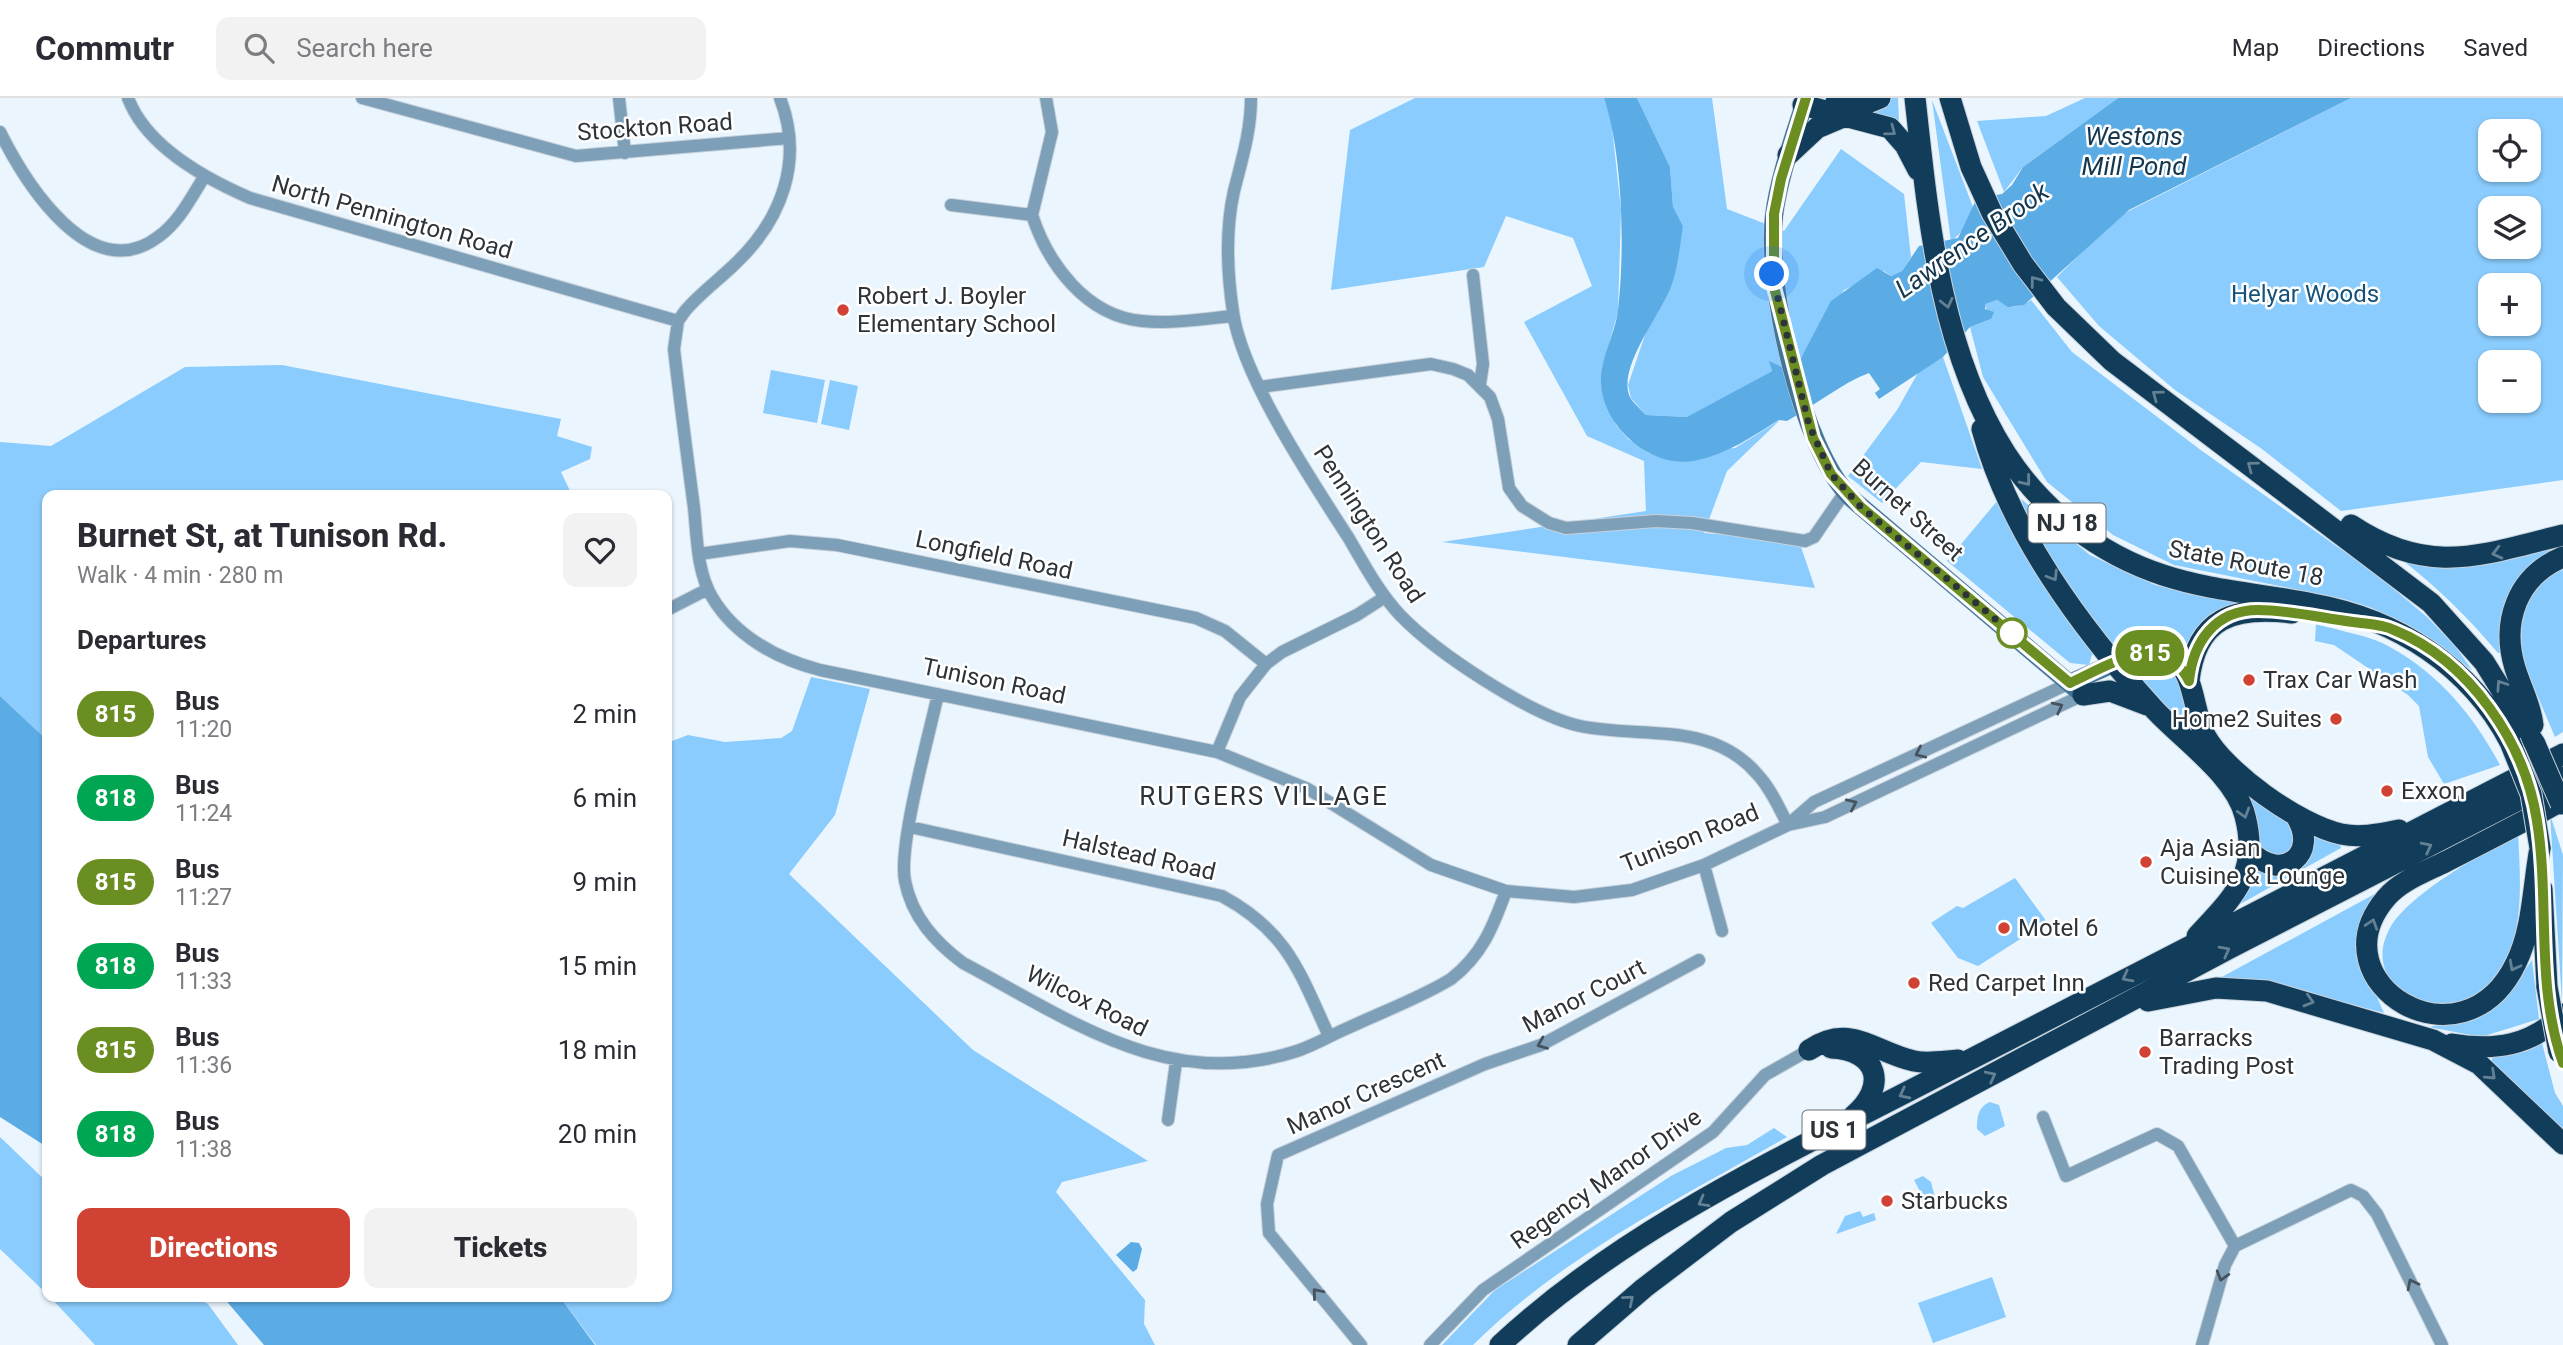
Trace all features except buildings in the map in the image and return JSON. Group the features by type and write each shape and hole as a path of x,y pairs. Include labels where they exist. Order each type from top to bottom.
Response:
{"highway":[{"path":"1810,100 1843,106 1866,105 1881,98"},
{"name":"State Route 18","path":"1915,98 1930,212 1945,297 1969,379 1997,439 2022,477 2055,513 2102,547 2163,575 2329,607 2392,628 2426,648 2458,673 2488,707 2510,741 2531,794 2540,848 2547,986 2561,1057"},
{"name":"State Route 18","path":"1950,98 1971,167 2011,245 2038,285 2080,332 2120,367 2400,577 2446,617 2497,679 2535,744 2563,806"},
{"path":"1788,155 1843,106"},
{"path":"1843,106 1894,131 1905,145 1926,185"},
{"path":"1969,379 1989,454 2018,515 2063,593 2151,706 2234,791 2246,818 2250,851 2237,892 2188,946"},
{"path":"2292,497 2334,513 2380,542 2434,557 2486,556 2563,535"},
{"path":"2535,744 2532,713 2512,657 2511,624 2514,607 2526,584 2546,565 2563,557"},
{"path":"2189,681 2193,656 2204,635 2223,618 2240,612 2278,611 2392,628"},
{"path":"2115,663 2145,654 2163,654 2179,664 2189,681 2201,725 2218,754 2296,816 2324,829 2352,836 2373,836 2425,825"},
{"path":"2077,689 2110,691 2151,706"},
{"path":"2510,780 2563,743"},
{"name":"US 1","path":"1500,1345 1561,1292 1604,1262 1699,1204 1839,1127 2563,754"},
{"name":"US 1","path":"1578,1345 1654,1280 1731,1222 1847,1151 2563,777"},
{"path":"2540,848 2524,943 2512,970 2493,995 2470,1009 2444,1016 2409,1009 2387,993 2374,972 2368,940 2373,918 2390,893 2563,806"},
{"path":"2250,851 2271,866 2284,865 2295,859 2304,842 2303,828 2296,816"},
{"path":"2122,1007 2189,991 2252,989 2296,997 2433,1040 2482,1047 2510,1045 2534,1036 2563,1014"},
{"path":"1809,1050 1830,1039 1848,1038 1864,1041 1916,1061 1971,1059"},
{"path":"2433,1040 2479,1064 2563,1144"},
{"path":"1809,1050 1827,1048 1854,1052 1870,1063 1874,1071 1871,1096 1839,1127"}],"street":[{"name":"North Pennington Road","path":"128,98 155,136 204,177 250,198 678,321"},
{"name":"Stockton Road","path":"362,98 561,154 625,153 789,138"},
{"path":"619,98 625,153"},
{"path":"678,321 691,303 752,246 775,214 788,179 787,116 780,98"},
{"path":"1046,98 1052,132 1032,215 1061,273 1104,311 1140,321 1162,322 1233,316"},
{"name":"Pennington Road","path":"1251,98 1248,144 1234,192 1227,244 1233,316 1260,387 1385,597 1420,633 1442,650 1526,704 1552,716 1578,726 1682,734 1721,745 1759,775 1788,825"},
{"name":"Burnet Street","path":"1810,100 1788,155 1774,214 1772,260 1774,287 1805,414 1822,457 1845,492 2077,689"},
{"path":"0,132 37,193 59,219 85,240 103,247 140,246 156,239 183,210 204,177"},
{"path":"951,205 1032,215"},
{"path":"1473,275 1483,364 1480,384"},
{"name":"Tunison Road","path":"678,321 674,349 699,554 708,589 721,610 746,636 789,661 820,670 1217,752 1308,789 1432,865 1506,891 1541,896 1601,895 1632,890 1704,864 1788,825 1825,817 1961,753 2077,689 2115,663"},
{"path":"1260,387 1431,364 1461,372 1480,384 1490,397 1498,419 1509,488 1522,506 1549,523 1566,528 1656,521 1692,523 1805,541 1814,537 1845,492"},
{"name":"Longfield Road","path":"699,554 790,541 837,545 1196,618 1225,631 1266,664"},
{"path":"672,607 708,589"},
{"path":"1217,752 1240,696 1266,664 1282,652 1357,615 1385,597"},
{"name":"Tunison Road","path":"1788,825 1814,802 1954,738 2077,689"},
{"name":"Wilcox Road","path":"938,694 910,827 904,879 911,901 924,926 941,946 963,963 1113,1042 1176,1062 1223,1064 1298,1051 1435,989 1466,967 1486,942 1506,891"},
{"path":"1954,738 1961,753"},
{"name":"Halstead Road","path":"910,827 1222,895 1243,908 1281,941 1295,962 1329,1036"},
{"path":"1704,864 1722,931"},
{"name":"Manor Court","path":"1485,1064 1541,1045 1699,960"},
{"name":"Regency Manor Drive","path":"1430,1345 1483,1290 1713,1132 1773,1069 1809,1050"},
{"path":"1168,1120 1176,1062"},
{"name":"Manor Crescent","path":"1361,1345 1269,1233 1267,1204 1273,1166 1278,1154 1485,1064"},
{"path":"2043,1117 2066,1176 2157,1134 2178,1146 2235,1246"},
{"path":"2202,1345 2225,1265 2235,1246 2345,1191 2357,1192 2376,1214 2442,1345"}],"green space":[{"path":"1415,98 1604,98 1611,118 1621,210 1618,312 1602,368 1601,385 1616,425 1628,439 1650,454 1735,448 1780,420 1727,471 1704,533 1799,541 1815,588 1442,542 1646,511 1644,461 1587,436 1524,322 1592,286 1573,238 1506,216 1484,267 1331,290 1350,130"},
{"path":"1637,98 1712,98 1727,209 1784,231 1841,149 1904,194 1911,257 1902,271 1891,276 1884,271 1844,290 1801,358 1782,367 1770,362 1772,371 1688,417 1646,415 1631,398 1628,385 1646,332 1671,286 1683,226 1673,208 1670,167"},
{"path":"1891,98 1898,98 1899,121 1869,114 1886,105"},
{"path":"2085,98 2118,98 2023,167 2004,192 1977,121 2046,116"},
{"name":"Helyar Woods","path":"2351,98 2563,98 2563,480 2341,511 2262,449 2175,390 2099,326 2057,277 2117,217"},
{"path":"1932,100 1973,207 1964,229 1951,242"},
{"path":"1997,300 2014,306 2031,300 2072,352 2202,451 2376,574 2427,617 2455,646 2472,670 2419,632 2372,608 2344,599 2174,565 2113,535 2047,482 1983,377 1970,327 1991,319 1984,304"},
{"path":"1943,357 1982,469 1921,462 1882,503 1848,476 1897,410 1919,371"},
{"path":"282,365 561,419 557,436 592,447 590,459 561,472 570,490 42,490 42,735 0,696 0,442 51,446 185,367"},
{"path":"771,370 825,380 817,423 763,413"},
{"path":"830,380 858,386 849,430 821,424"},
{"path":"2021,499 2090,555 2155,585 2262,606 2211,617 2182,656 2119,654 2051,561"},
{"path":"1998,500 2093,651 2089,665 2070,663 1947,561"},
{"path":"2563,542 2563,551 2539,562 2504,652 2498,653 2450,602 2397,556"},
{"path":"2563,570 2563,732 2555,737 2521,657 2522,603 2554,572"},
{"path":"2316,624 2382,643 2424,670 2467,713 2500,765 2444,784 2428,757 2419,706 2408,695 2334,645 2315,641"},
{"path":"2159,661 2174,667 2205,748 2145,689 2138,675 2143,665"},
{"path":"811,677 870,689 835,815 789,874 973,1050 1148,1161 1062,1182 1056,1192 1145,1300 1144,1324 1155,1345 596,1345 564,1302 672,1302 672,741 688,735 725,742 781,738 792,731"},
{"path":"2237,778 2292,821 2298,838 2285,857 2261,852"},
{"path":"2550,814 2563,855 2562,1002"},
{"path":"2309,830 2339,842 2341,848 2233,908 2255,864 2271,872"},
{"path":"2518,834 2518,919 2512,946 2496,977 2474,996 2449,1004 2424,1002 2403,992 2388,976 2382,954 2390,928 2413,902 2430,888"},
{"path":"2015,878 2047,922 1978,966 1958,958 1931,923 1957,906 1963,908"},
{"path":"2382,890 2365,917 2355,947 2384,1013 2287,987 2220,978"},
{"path":"2532,960 2539,1019 2481,1037 2429,1027 2478,1018 2509,993"},
{"path":"2542,1043 2555,1093 2563,1106 2563,1134 2492,1068 2492,1058"},
{"path":"1990,1102 1999,1105 2005,1126 1985,1136 1977,1129 1977,1120 1981,1110"},
{"path":"1774,1128 1787,1137 1583,1256 1508,1313 1473,1345 1442,1345 1495,1290 1671,1176 1726,1148 1747,1145"},
{"path":"0,1137 42,1177 42,1289 0,1249"},
{"path":"1923,1176 1931,1182 1936,1201 1903,1210 1902,1207 1924,1199 1914,1180"},
{"path":"1860,1211 1863,1217 1874,1213 1876,1220 1836,1234 1845,1216"},
{"path":"1992,1277 2006,1317 1933,1343 1918,1303"},
{"path":"55,1302 204,1302 238,1345 95,1345"}],"water":[{"path":"1604,98 1637,98 1670,167 1673,207 1683,226 1672,284 1634,357 1629,373 1631,399 1646,415 1687,417 1772,371 1769,361 1782,367 1801,358 1831,301 1877,268 1891,276 1902,271 1919,246 1958,238 1975,202 2002,194 2012,185 2023,167 2118,98 2351,98 2129,210 2024,305 2008,307 1997,300 1985,304 1985,309 1994,312 1991,319 1970,327 1943,357 1879,399 1875,393 1880,389 1869,373 1787,421 1779,420 1730,448 1709,457 1681,462 1664,459 1633,442 1611,416 1604,400 1601,374 1618,310 1622,232 1619,174"},
{"path":"0,696 42,735 42,1144 0,1117"},
{"path":"1131,1242 1139,1243 1142,1249 1137,1269 1133,1272 1116,1255"},
{"path":"227,1302 564,1302 595,1345 264,1345"}],"bus line":[{"name":"815","path":"1806,98 1781,179 1774,214 1772,274 1809,425 1831,474 1845,492 2070,683 2115,663 2151,653 2167,655 2176,660 2189,681 2196,648 2209,629 2223,618 2257,610 2392,628 2438,656 2469,684 2497,718 2516,754 2531,794 2539,834 2549,1007 2563,1063"}],"place":[{"name":"Robert J. Boyler Elementary School","path":"843,310"},
{"name":"Trax Car Wash","path":"2249,680"},
{"name":"Home2 Suites","path":"2336,719"},
{"name":"Exxon","path":"2387,791"},
{"name":"Aja Asian Cuisine & Lounge","path":"2146,862"},
{"name":"Motel 6","path":"2004,928"},
{"name":"Red Carpet Inn","path":"1914,983"},
{"name":"Barracks Trading Post","path":"2145,1052"},
{"name":"Starbucks","path":"1887,1201"}],"district":[{"name":"RUTGERS VILLAGE","path":"1264,796"}],"route":[{"path":"1772,274 1809,425 1831,474 1861,507 2012,633"}],"water label":[{"name":"Westons Mill Pond","path":"2134,151"},
{"name":"Lawrence Brook","path":"1972,240"}]}
